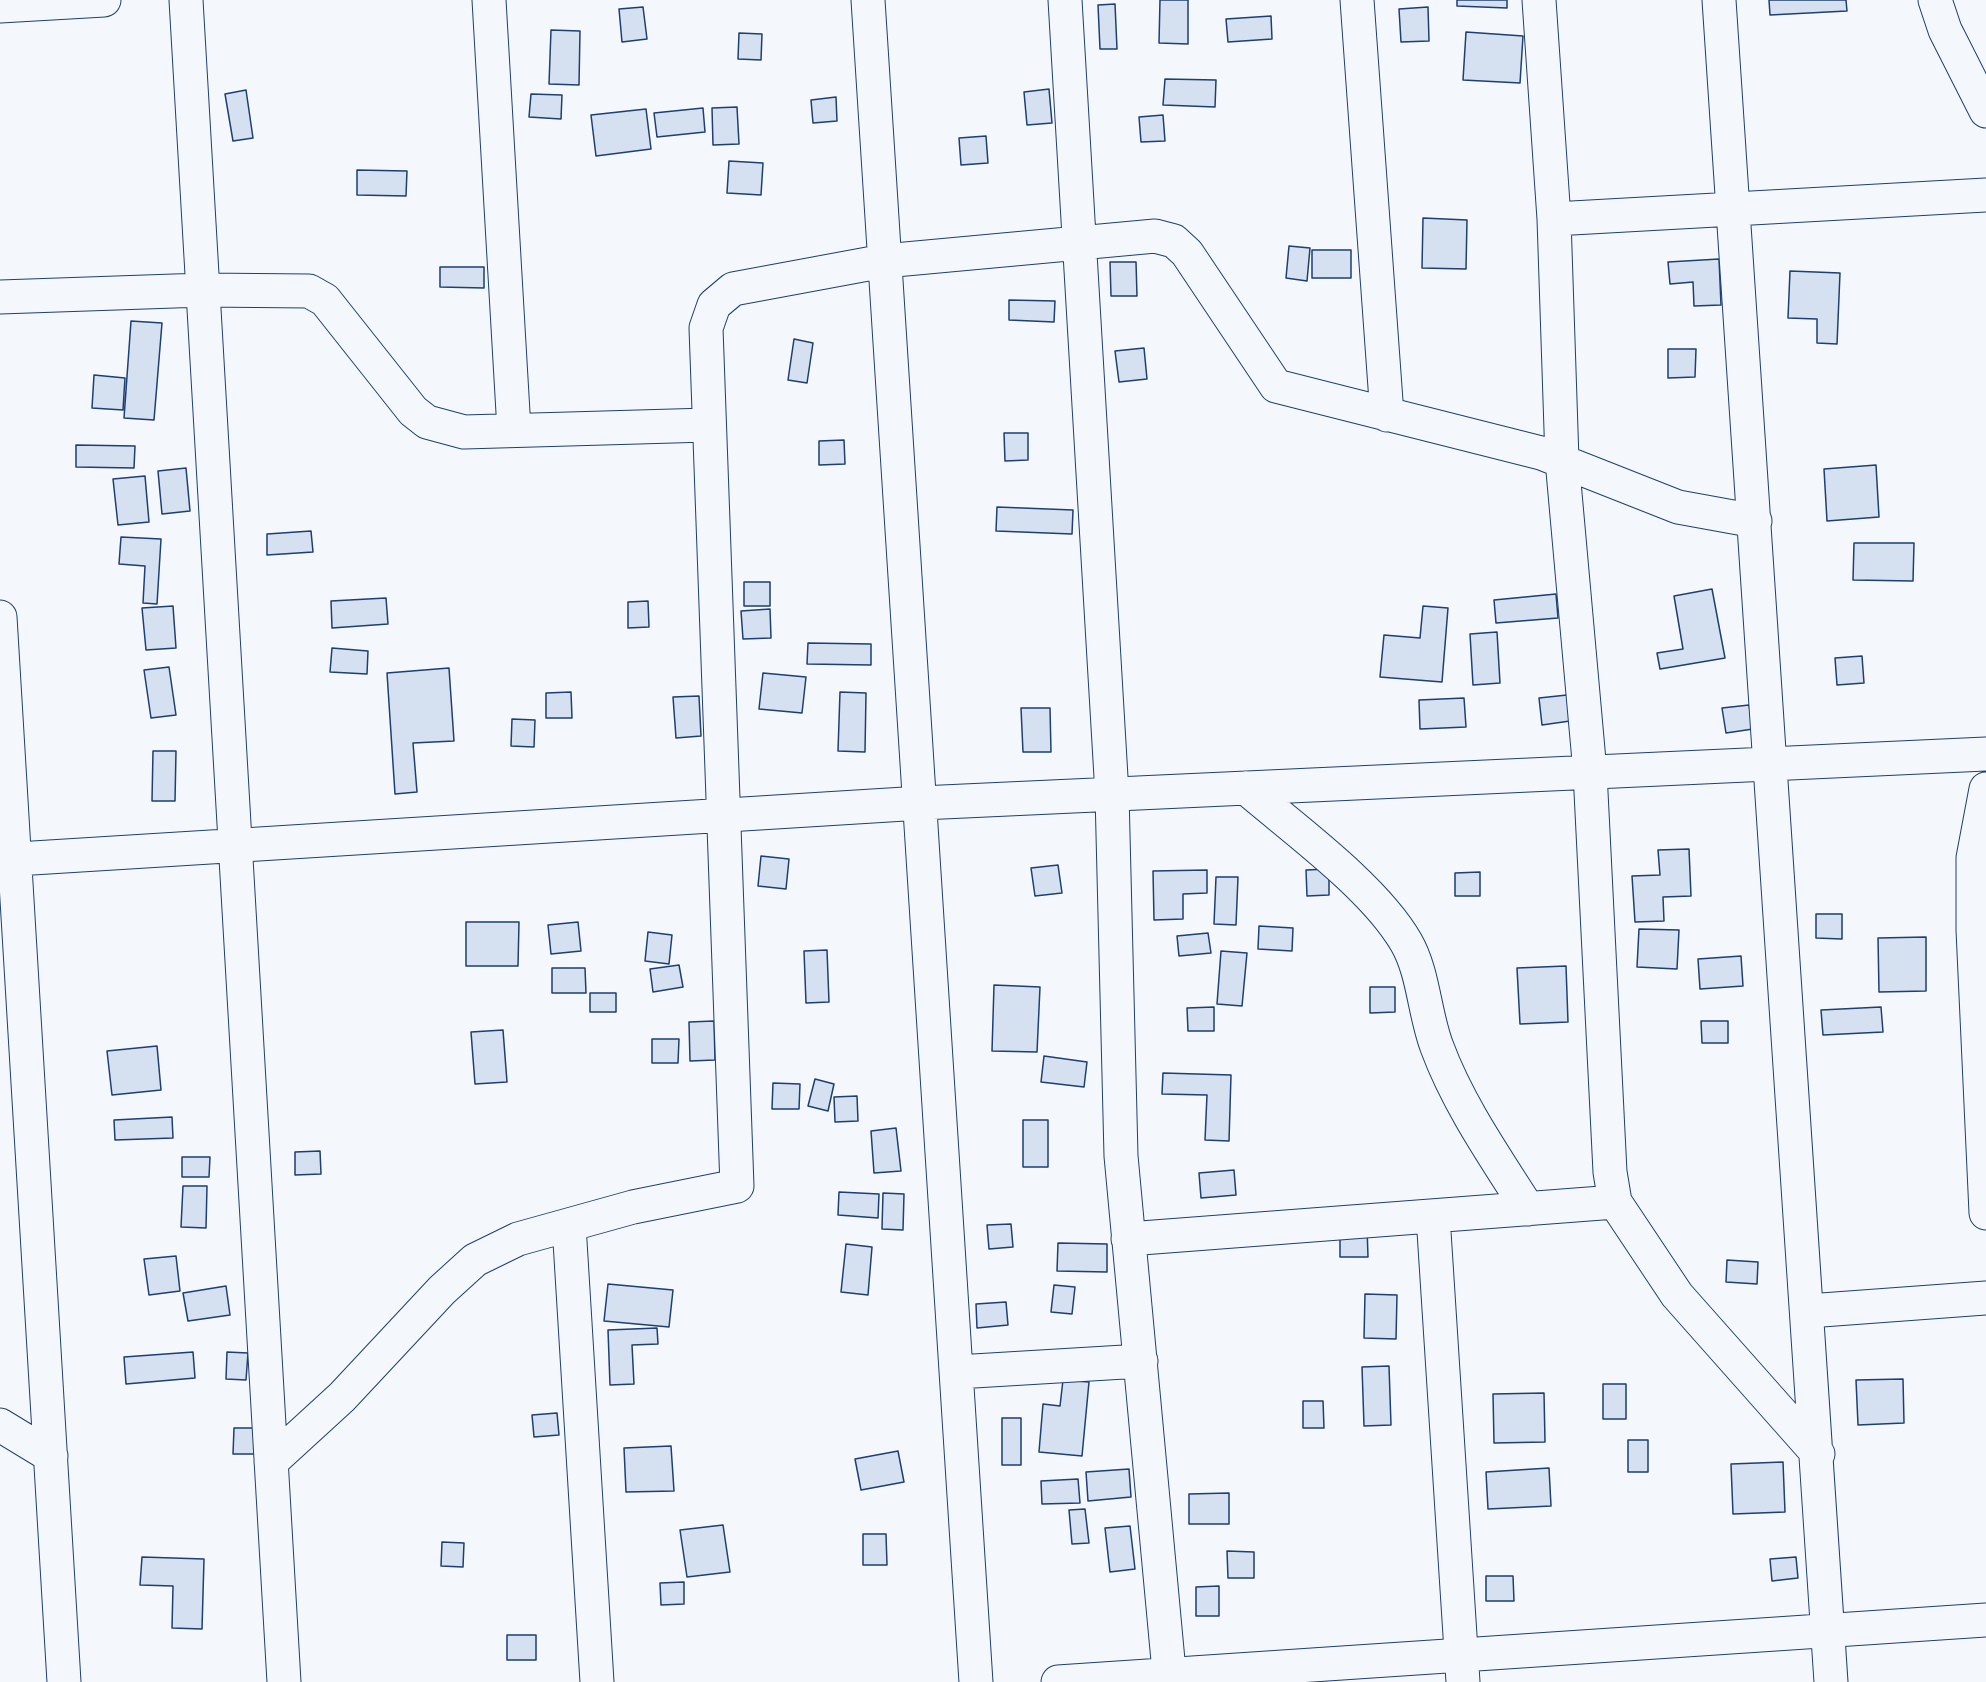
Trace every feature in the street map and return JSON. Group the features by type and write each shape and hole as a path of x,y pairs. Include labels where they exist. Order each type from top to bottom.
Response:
{"street":[{"path":"0,6 104,0"},
{"path":"186,0 284,1682"},
{"path":"489,0 514,430"},
{"path":"868,0 976,1682"},
{"path":"1065,0 1112,794 1119,1103 1128,1239 1169,1678"},
{"path":"1357,0 1387,415"},
{"path":"1539,0 1554,219 1562,460 1590,772 1610,1172 1615,1202 1677,1295 1818,1454"},
{"path":"1719,0 1818,1454 1831,1682"},
{"path":"1935,0 1944,30 1986,111"},
{"path":"1554,219 1986,195"},
{"path":"271,1462 342,1397 442,1290 475,1260 518,1239 633,1207 736,1186 706,328 714,305 733,288 884,261 1079,241 1155,236 1174,241 1187,253 1276,386 1562,460 1654,500 1702,513 1755,521"},
{"path":"0,297 203,290 309,291 326,300 413,411 427,422 464,432 708,425"},
{"path":"0,617 6,860 51,1456 64,1682"},
{"path":"6,860 921,802 1986,754"},
{"path":"1246,788 1356,883 1390,918 1407,944 1435,1043 1450,1080 1528,1209"},
{"path":"1986,789 1973,858 1973,930 1986,1213"},
{"path":"1128,1239 1615,1202"},
{"path":"1433,1216 1462,1668"},
{"path":"569,1225 597,1682"},
{"path":"1808,1311 1986,1298"},
{"path":"957,1372 1140,1360"},
{"path":"0,1425 51,1456"},
{"path":"1058,1682 1462,1668 1829,1630 1986,1620"}],"building":[{"path":"1160,0 1188,0 1188,44 1159,43"},
{"path":"1457,0 1507,0 1507,8 1457,6"},
{"path":"1769,0 1846,0 1847,11 1770,15"},
{"path":"1115,4 1117,49 1100,49 1098,5"},
{"path":"643,7 647,39 622,42 619,9"},
{"path":"1428,7 1429,41 1401,42 1399,9"},
{"path":"1271,16 1272,39 1228,42 1226,19"},
{"path":"551,30 580,31 579,85 549,84"},
{"path":"1466,32 1523,36 1520,83 1463,80"},
{"path":"739,33 762,34 761,60 738,59"},
{"path":"1165,79 1216,80 1215,107 1163,105"},
{"path":"1049,89 1052,123 1027,125 1024,92"},
{"path":"246,90 253,138 233,141 225,94"},
{"path":"531,94 562,95 561,119 529,117"},
{"path":"836,97 837,121 813,123 811,100"},
{"path":"737,107 739,144 713,145 712,108"},
{"path":"703,108 705,132 657,137 654,113"},
{"path":"646,109 651,149 596,156 591,115"},
{"path":"1163,115 1165,141 1141,142 1139,117"},
{"path":"986,136 988,163 961,165 959,138"},
{"path":"729,161 763,163 761,195 727,193"},
{"path":"357,170 407,171 406,196 357,195"},
{"path":"1423,218 1467,220 1466,269 1422,268"},
{"path":"1289,246 1310,248 1307,281 1286,278"},
{"path":"1312,250 1351,250 1351,278 1312,278"},
{"path":"1719,259 1721,305 1694,306 1693,282 1670,284 1668,262"},
{"path":"1110,262 1136,262 1137,296 1111,296"},
{"path":"440,267 484,267 484,288 440,287"},
{"path":"1790,271 1840,273 1837,344 1817,343 1817,319 1788,318"},
{"path":"1009,300 1055,301 1054,322 1009,320"},
{"path":"131,321 162,323 154,420 124,418"},
{"path":"794,339 813,343 807,383 788,380"},
{"path":"1144,348 1147,379 1119,382 1115,351"},
{"path":"1668,349 1696,349 1695,377 1668,378"},
{"path":"94,375 125,378 123,410 92,408"},
{"path":"1004,433 1028,433 1028,460 1005,461"},
{"path":"844,440 845,464 819,465 819,441"},
{"path":"76,445 135,446 134,468 76,467"},
{"path":"1876,465 1879,517 1827,521 1824,469"},
{"path":"186,468 190,511 162,514 158,471"},
{"path":"145,476 149,522 118,525 113,479"},
{"path":"997,507 1073,510 1072,534 996,531"},
{"path":"311,531 313,552 267,555 267,534"},
{"path":"121,537 161,539 157,604 143,603 145,566 119,564"},
{"path":"1854,543 1914,543 1913,581 1853,580"},
{"path":"744,582 770,582 770,606 744,606"},
{"path":"1712,589 1725,658 1660,669 1657,653 1683,649 1674,596"},
{"path":"1556,594 1558,618 1496,623 1494,600"},
{"path":"386,598 388,624 332,628 331,601"},
{"path":"648,601 649,627 628,628 628,602"},
{"path":"173,606 176,648 146,650 142,608"},
{"path":"1423,606 1448,608 1442,682 1380,677 1384,635 1420,638"},
{"path":"770,609 771,638 743,639 741,611"},
{"path":"1497,632 1500,683 1473,685 1470,634"},
{"path":"808,643 871,644 871,665 807,664"},
{"path":"332,648 368,651 367,674 330,672"},
{"path":"1862,656 1864,683 1837,685 1835,658"},
{"path":"169,667 176,715 151,718 144,670"},
{"path":"449,668 454,741 413,743 417,792 395,794 387,673"},
{"path":"763,673 806,677 802,713 759,709"},
{"path":"571,692 572,718 546,718 546,693"},
{"path":"840,692 866,693 865,752 838,751"},
{"path":"1567,695 1570,721 1542,725 1539,698"},
{"path":"699,696 701,736 676,738 673,697"},
{"path":"1464,698 1466,727 1420,729 1419,700"},
{"path":"1749,705 1753,729 1726,733 1722,708"},
{"path":"1021,708 1050,708 1051,752 1023,752"},
{"path":"512,719 535,720 534,747 511,746"},
{"path":"153,751 176,751 175,801 152,801"},
{"path":"1689,849 1691,896 1663,897 1664,921 1635,922 1632,876 1660,875 1658,850"},
{"path":"761,856 789,859 786,889 758,886"},
{"path":"1058,865 1062,893 1035,896 1031,868"},
{"path":"1329,869 1329,895 1307,896 1306,870"},
{"path":"1207,870 1207,893 1183,894 1183,919 1154,920 1153,871"},
{"path":"1480,872 1480,896 1455,896 1455,873"},
{"path":"1216,877 1238,877 1236,925 1214,924"},
{"path":"1816,914 1842,914 1842,939 1816,938"},
{"path":"466,922 519,922 518,966 466,966"},
{"path":"578,922 581,951 551,954 548,925"},
{"path":"1259,926 1293,928 1292,951 1258,949"},
{"path":"1639,929 1679,930 1677,969 1637,967"},
{"path":"648,932 672,935 669,964 645,961"},
{"path":"1208,933 1211,953 1179,956 1177,936"},
{"path":"1926,937 1926,991 1879,992 1878,938"},
{"path":"827,950 829,1002 806,1003 804,951"},
{"path":"1221,951 1247,953 1242,1006 1217,1004"},
{"path":"1741,956 1743,986 1700,989 1698,959"},
{"path":"679,965 683,987 653,992 650,969"},
{"path":"1566,966 1568,1022 1520,1024 1517,968"},
{"path":"552,968 585,968 586,993 552,993"},
{"path":"994,985 1040,987 1037,1052 992,1051"},
{"path":"1370,987 1395,987 1395,1012 1370,1013"},
{"path":"590,993 616,993 616,1012 590,1012"},
{"path":"1214,1007 1214,1031 1188,1031 1187,1008"},
{"path":"1881,1007 1883,1032 1823,1035 1821,1010"},
{"path":"714,1021 715,1060 690,1061 689,1022"},
{"path":"1701,1021 1728,1021 1728,1043 1702,1043"},
{"path":"503,1030 507,1082 475,1084 471,1032"},
{"path":"652,1039 679,1039 678,1063 652,1063"},
{"path":"157,1046 161,1090 112,1095 107,1051"},
{"path":"1044,1056 1087,1062 1084,1087 1041,1082"},
{"path":"1163,1073 1231,1075 1229,1141 1205,1140 1207,1095 1162,1094"},
{"path":"815,1079 834,1084 828,1111 808,1106"},
{"path":"773,1083 800,1084 799,1109 772,1109"},
{"path":"857,1096 858,1121 835,1122 834,1097"},
{"path":"172,1117 173,1138 115,1140 114,1120"},
{"path":"1023,1120 1048,1120 1048,1167 1023,1167"},
{"path":"896,1128 901,1171 874,1173 871,1131"},
{"path":"320,1151 321,1174 295,1175 295,1152"},
{"path":"182,1157 210,1157 209,1177 182,1177"},
{"path":"1234,1170 1236,1195 1201,1198 1199,1173"},
{"path":"183,1186 207,1186 206,1228 181,1227"},
{"path":"839,1192 879,1194 878,1218 838,1215"},
{"path":"883,1193 904,1194 903,1230 882,1229"},
{"path":"1011,1224 1013,1247 989,1249 987,1225"},
{"path":"1340,1227 1367,1227 1368,1257 1340,1257"},
{"path":"1058,1243 1107,1244 1107,1272 1057,1271"},
{"path":"846,1244 872,1247 868,1295 841,1292"},
{"path":"176,1256 180,1291 149,1295 144,1259"},
{"path":"1727,1260 1758,1262 1757,1284 1726,1282"},
{"path":"608,1284 673,1290 669,1327 604,1321"},
{"path":"1054,1285 1075,1287 1072,1314 1051,1312"},
{"path":"226,1286 230,1315 188,1321 183,1293"},
{"path":"1365,1294 1397,1295 1396,1339 1364,1338"},
{"path":"1006,1302 1008,1325 977,1328 976,1304"},
{"path":"657,1328 658,1344 632,1345 634,1384 610,1385 608,1330"},
{"path":"193,1352 195,1378 126,1384 124,1357"},
{"path":"227,1352 248,1353 246,1380 226,1379"},
{"path":"1389,1366 1391,1425 1364,1426 1362,1367"},
{"path":"1903,1379 1904,1423 1858,1425 1856,1380"},
{"path":"1063,1380 1089,1382 1082,1456 1039,1452 1043,1404 1060,1406"},
{"path":"1603,1384 1626,1384 1626,1419 1603,1419"},
{"path":"1544,1393 1545,1442 1494,1443 1493,1394"},
{"path":"1303,1401 1323,1401 1324,1428 1303,1428"},
{"path":"557,1413 559,1435 534,1437 532,1415"},
{"path":"1002,1418 1021,1418 1021,1465 1002,1465"},
{"path":"234,1428 257,1428 256,1454 233,1454"},
{"path":"1628,1440 1648,1440 1648,1472 1628,1472"},
{"path":"671,1446 674,1491 626,1492 624,1448"},
{"path":"898,1451 904,1482 861,1490 855,1459"},
{"path":"1783,1462 1785,1512 1733,1514 1731,1464"},
{"path":"1549,1468 1551,1506 1488,1509 1486,1472"},
{"path":"1129,1469 1131,1497 1088,1501 1086,1472"},
{"path":"1078,1479 1080,1503 1042,1504 1041,1481"},
{"path":"1229,1493 1229,1524 1189,1524 1189,1494"},
{"path":"1085,1509 1089,1543 1072,1544 1069,1510"},
{"path":"723,1525 730,1572 687,1577 680,1530"},
{"path":"1130,1526 1135,1569 1110,1572 1105,1528"},
{"path":"863,1534 886,1534 887,1565 863,1565"},
{"path":"442,1542 464,1543 463,1567 441,1566"},
{"path":"1227,1551 1254,1552 1254,1578 1228,1578"},
{"path":"142,1557 204,1559 202,1629 172,1628 173,1586 140,1585"},
{"path":"1796,1557 1798,1578 1772,1581 1770,1559"},
{"path":"1486,1576 1513,1576 1514,1601 1486,1601"},
{"path":"684,1582 684,1604 661,1605 660,1583"},
{"path":"1219,1586 1219,1616 1196,1616 1196,1587"},
{"path":"507,1635 536,1635 536,1660 507,1660"}]}
